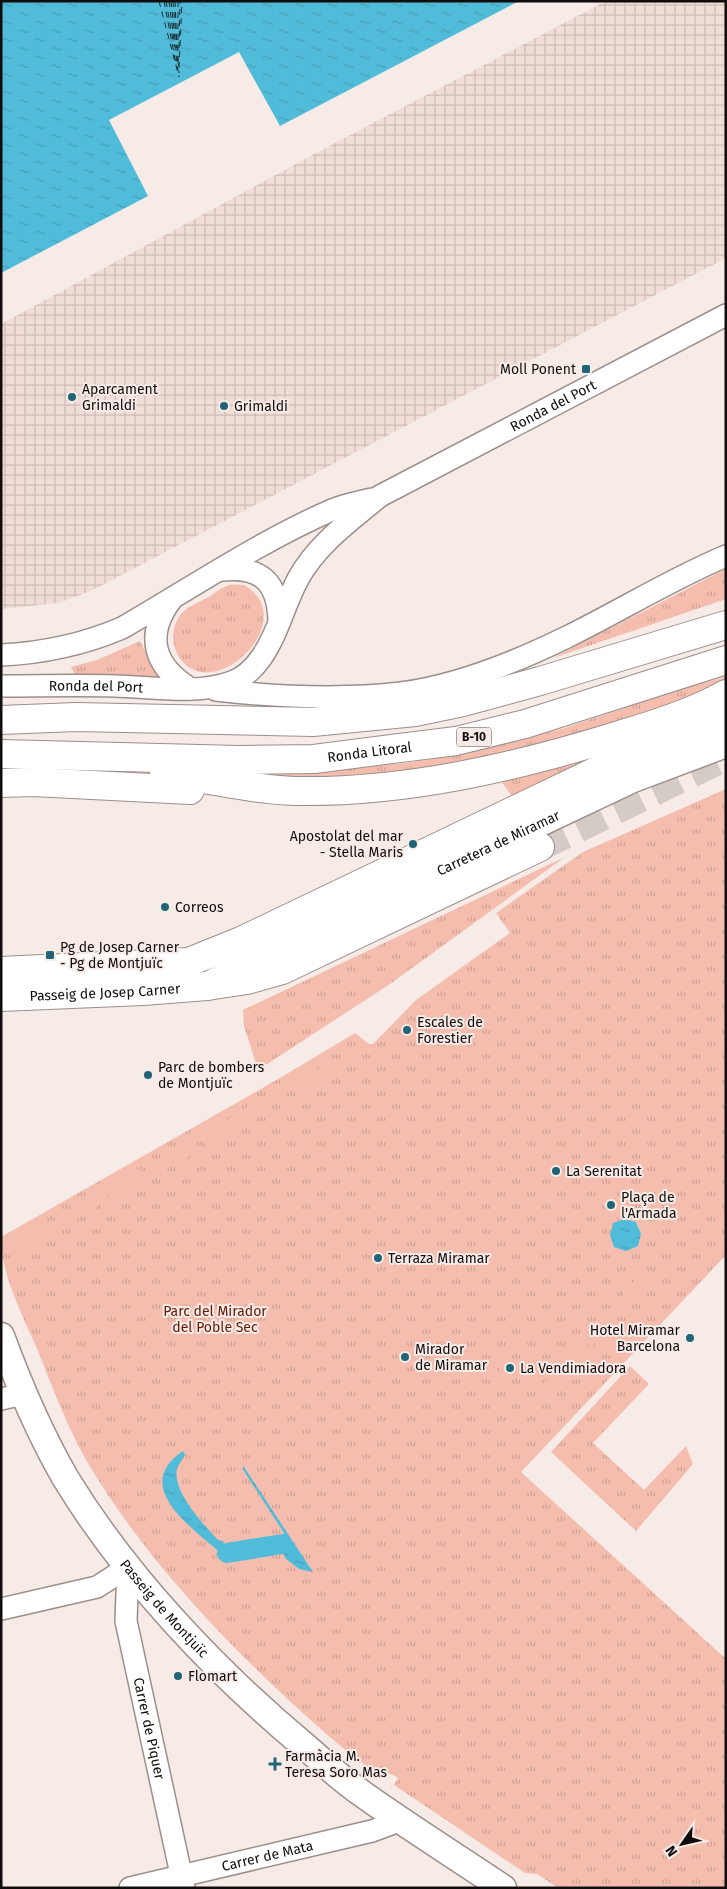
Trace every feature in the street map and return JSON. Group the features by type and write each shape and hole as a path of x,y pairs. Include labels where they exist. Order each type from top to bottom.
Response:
{"main road":[{"path":"691,635 726,614"},
{"path":"1,720 76,717 313,722 415,712 540,681 726,625"},
{"name":"Ronda Litoral","path":"4,755 314,759 447,742 525,724 726,660"},
{"name":"B-10","path":"4,755 192,776 238,785 293,791 345,791 442,778 556,755 656,723 726,694"},
{"name":"Passeig de Josep Carner","path":"1,971 189,962 241,941 609,765 726,718"},
{"name":"B-10","path":"1,783 33,782 198,790 238,785"},
{"name":"Passeig de Josep Carner","path":"1,997 143,991 207,986 247,980 282,970 540,847"}],"street":[{"name":"Ronda del Port","path":"1,655 46,652 86,642 122,628 262,546 333,510 380,496 726,316"},
{"name":"Ronda del Port","path":"1,686 80,685 198,689 234,682 246,674 260,659 309,561 332,536 380,496"},
{"name":"Ronda del Port","path":"262,546 278,603 278,624"},
{"path":"198,689 320,697 404,692 438,685 471,676 564,638 726,556"},
{"path":"222,570 248,570 259,575 274,590"},
{"name":"Ronda del Port","path":"172,599 157,623 155,637 157,648 170,673 198,689"},
{"name":"Carretera de Miramar","path":"207,986 274,949 633,779 726,744"},
{"name":"Carretera de Miramar","path":"189,962 274,949"},
{"name":"Passeig de Montjuïc","path":"1,1336 12,1396 86,1510 128,1568 209,1659 246,1695 356,1790 503,1888"},
{"path":"1,1609 98,1588 128,1568"},
{"name":"Carrer de Piquer","path":"128,1568 126,1621 183,1882"},
{"name":"Carrer de Mata","path":"130,1888 183,1882 372,1831 402,1820"}],"shaded area":[{"name":"Grimaldi","path":"606,1 726,1 726,258 91,591 58,603 1,609 1,324 318,152"}],"green space":[{"path":"726,569 726,599 553,658"},
{"path":"244,585 259,599 264,617 259,635 248,651 233,664 215,671 197,671 182,661 175,649 173,636 176,623 183,612 226,586"},
{"path":"140,641 159,678 76,677 71,667 97,660"},
{"path":"726,677 726,685 683,703 483,762 324,781 232,776 260,768 354,768 466,754 565,728 687,687"},
{"path":"623,748 513,798 502,782"},
{"name":"Parc del Mirador del Poble Sec","path":"726,789 726,1255 521,1472 726,1659 726,1888 558,1888 537,1874 525,1873 394,1785 398,1778 374,1771 353,1756 295,1706 238,1651 183,1593 133,1531 110,1498 81,1451 61,1409 14,1295 2,1252 1,1237 280,1078 355,1033 369,1044 373,1044 416,1000 510,933 496,913 583,852","holes":["622,1222 636,1222 639,1228 638,1246 614,1247 612,1233"]},
{"path":"565,857 390,984 258,1070 244,1026 243,1010"},
{"path":"332,1061 338,1070 302,1093 295,1082"},
{"path":"281,1086 287,1097 251,1119 245,1108"},
{"path":"235,1115 241,1125 206,1146 200,1135"},
{"path":"188,1141 195,1153 158,1174 152,1162"},
{"path":"140,1168 147,1180 111,1199 104,1189"},
{"path":"93,1195 99,1206 61,1228 55,1217"},
{"path":"44,1222 51,1233 15,1254 8,1244"},
{"path":"638,1277 646,1286 591,1348 584,1340"},
{"path":"575,1350 582,1357 548,1394 540,1387"},
{"path":"516,1360 517,1376 501,1377 500,1361"},
{"path":"630,1366 649,1384 593,1443 644,1490 686,1446 693,1464 636,1531 551,1452"},
{"path":"530,1397 538,1403 520,1425 512,1418"}],"water":[{"path":"1,1 519,1 280,126 239,52 109,120 148,196 1,273"},
{"path":"625,1219 636,1222 641,1234 638,1246 626,1251 614,1247 610,1235 613,1223"},
{"path":"183,1451 185,1455 177,1469 179,1487 198,1517 218,1540 223,1541 227,1555 223,1555 184,1521 172,1507 165,1493 163,1479 168,1465"},
{"path":"244,1467 313,1572 299,1569 286,1559 282,1552 284,1533 242,1468"}],"waterway":[{"path":"227,1553 282,1544"}],"ferry route":[{"path":"159,1 179,77"},
{"path":"164,1 176,64"},
{"path":"166,1 174,46"},
{"path":"169,1 178,71"},
{"path":"171,1 176,48"},
{"path":"173,1 178,61"},
{"path":"175,1 177,48"},
{"path":"178,1 178,61"},
{"path":"179,48 180,1"},
{"path":"179,68 182,1"},
{"path":"178,60 179,73"}],"tunnel":[{"path":"540,847 726,757"}],"place":[{"name":"Moll Ponent","path":"586,369"},
{"name":"Aparcament Grimaldi","path":"72,397"},
{"name":"Grimaldi","path":"224,406"},
{"name":"Apostolat del mar - Stella Maris","path":"413,844"},
{"name":"Correos","path":"165,907"},
{"name":"Pg de Josep Carner - Pg de Montjuïc","path":"50,955"},
{"name":"Escales de Forestier","path":"407,1030"},
{"name":"Parc de bombers de Montjuïc","path":"148,1075"},
{"name":"La Serenitat","path":"556,1171"},
{"name":"Plaça de l'Armada","path":"611,1205"},
{"name":"Terraza Miramar","path":"378,1258"},
{"name":"Hotel Miramar Barcelona","path":"690,1338"},
{"name":"Mirador de Miramar","path":"405,1357"},
{"name":"La Vendimiadora","path":"510,1368"},
{"name":"Flomart","path":"178,1676"},
{"name":"Farmàcia M. Teresa Soro Mas","path":"275,1764"}]}
